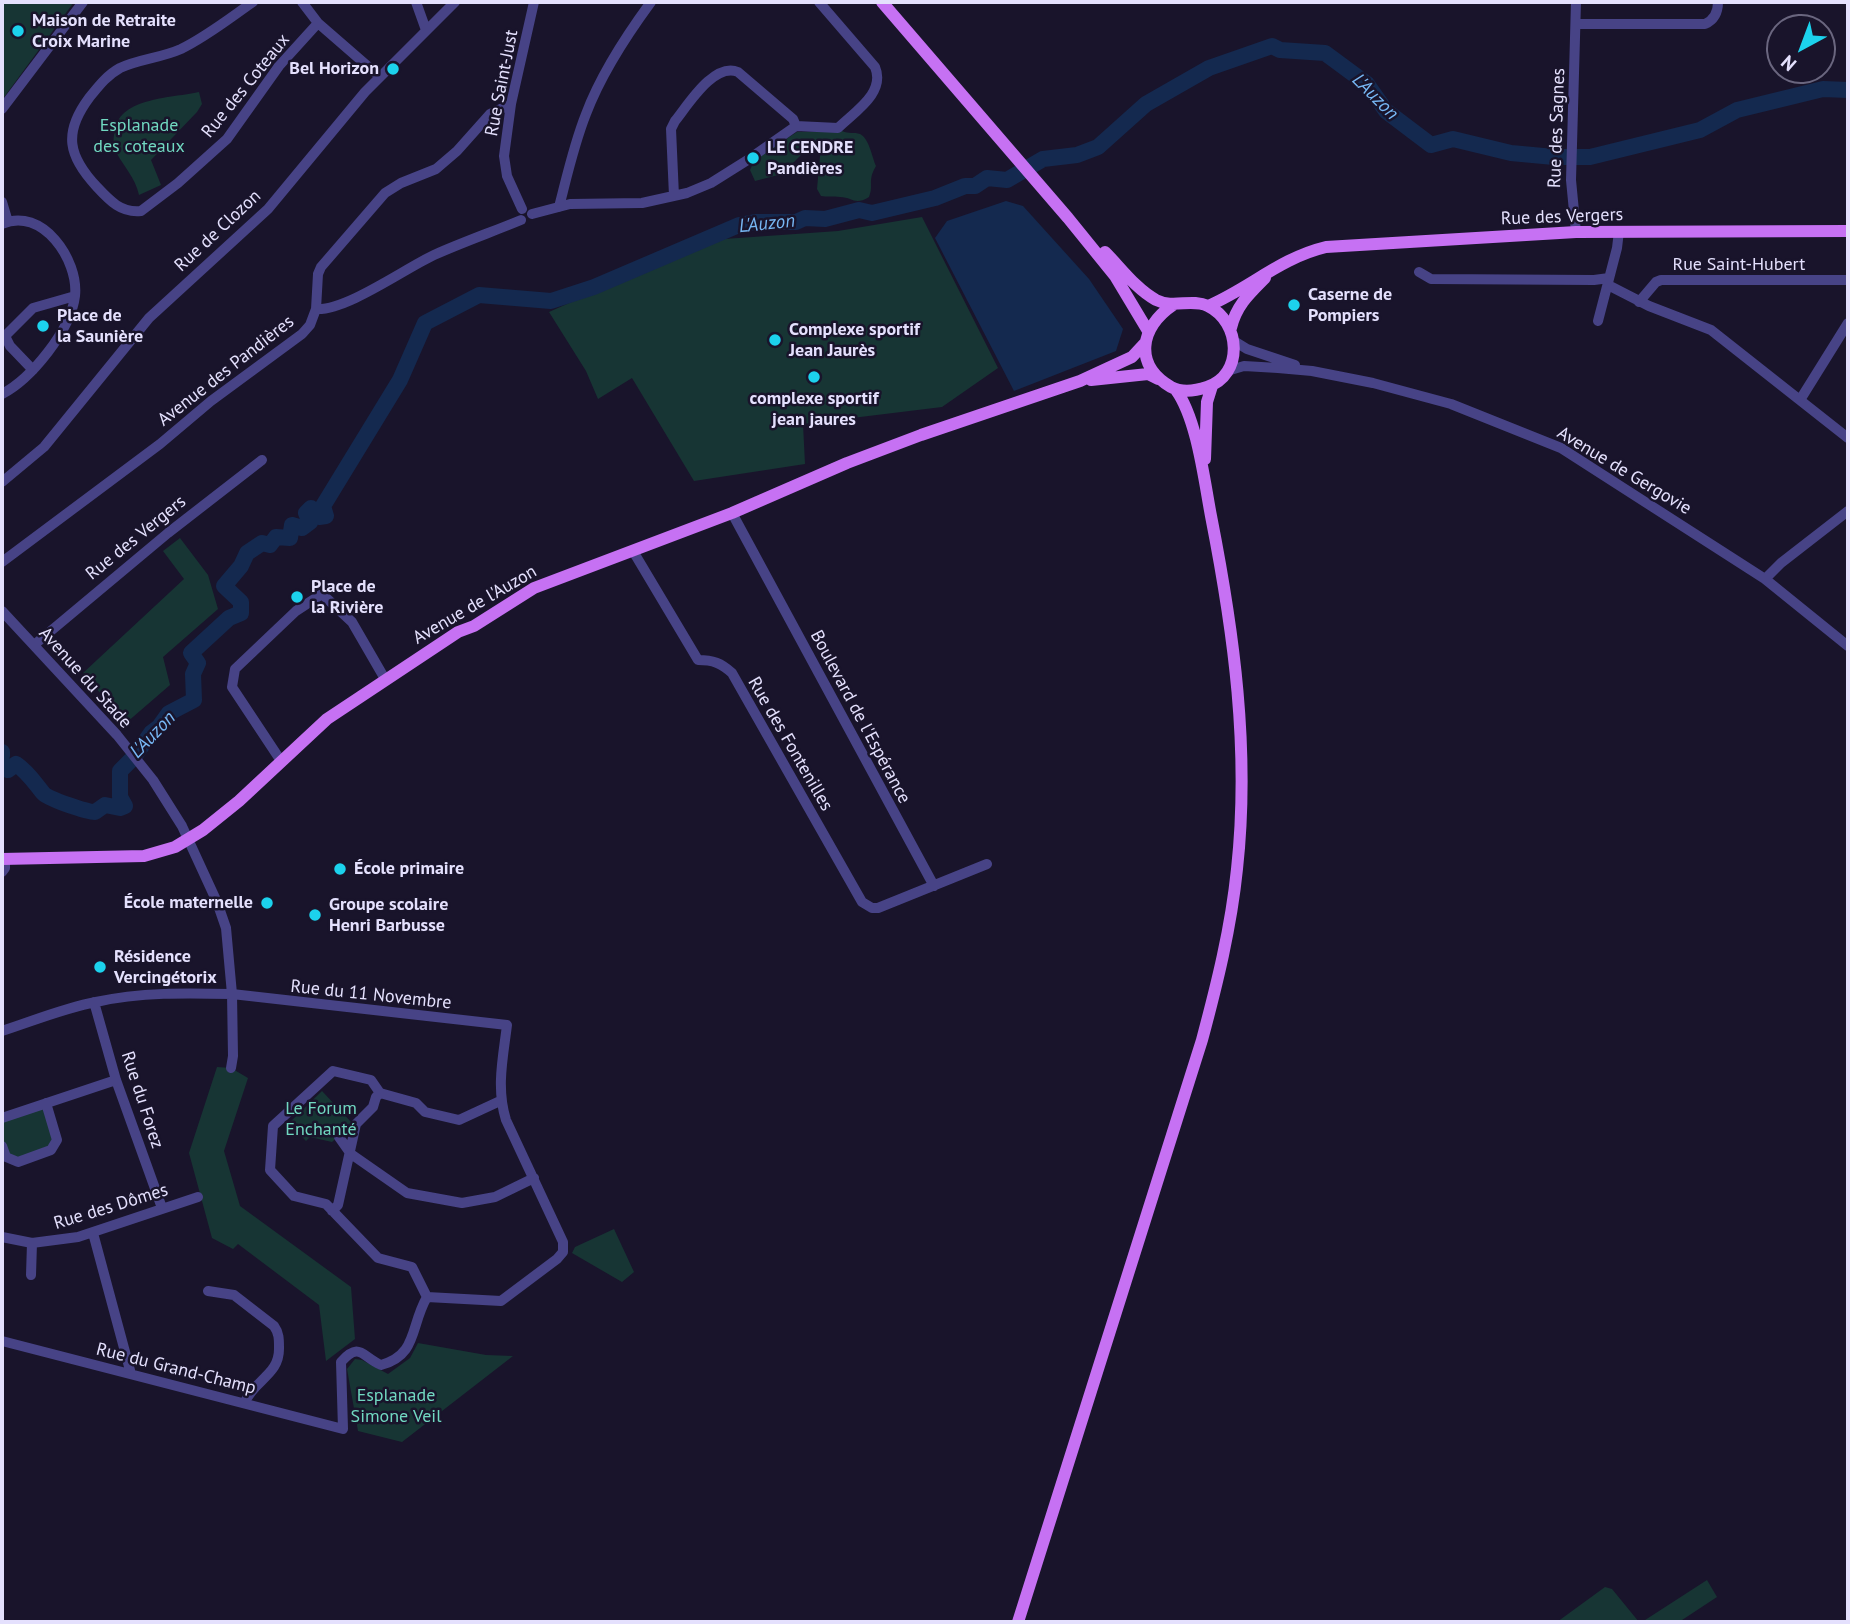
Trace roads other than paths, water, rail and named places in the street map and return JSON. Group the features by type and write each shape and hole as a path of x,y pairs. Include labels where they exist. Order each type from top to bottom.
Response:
{"main road":[{"path":"881,2 1115,276 1146,337 1147,362 1161,381"},
{"path":"1068,218 1141,289 1157,300 1173,305"},
{"name":"Rue des Vergers","path":"1280,263 1302,253 1356,244 1576,232 1848,231"},
{"path":"1208,306 1280,263"},
{"path":"1206,487 1204,443 1207,402 1212,386 1227,371 1234,357 1234,314 1243,300 1280,263"},
{"path":"1080,382 1132,357 1158,315 1173,305 1190,302 1208,306 1221,315 1232,335"},
{"path":"1018,1622 1202,1040 1231,915 1241,813 1241,718 1234,648 1206,487 1186,405 1176,390 1148,374 1080,382"},
{"name":"Avenue de l'Auzon","path":"3,858 144,856 161,852 188,839 239,801 327,719 458,632 474,626 534,588 732,513 872,454 1080,382"},
{"path":"1176,390 1194,391 1212,386"}],"street":[{"path":"2,109 83,2"},
{"name":"Rue des Coteaux","path":"253,2 181,49 135,62 114,72 98,86 77,116 71,136 74,156 93,183 120,208 130,212 141,211 219,146 279,66 318,23"},
{"path":"302,2 318,23 379,76"},
{"path":"416,2 426,30"},
{"name":"Rue de Clozon","path":"2,482 61,429 129,341 162,304 268,209 379,76 455,2"},
{"name":"Rue Saint-Just","path":"527,211 507,176 504,156 511,104 534,2"},
{"path":"559,207 589,105 628,35 651,2"},
{"path":"527,211 570,204 642,203 674,196 710,183 796,126 838,128 874,92 877,74 875,67 818,2"},
{"name":"Rue des Sagnes","path":"1576,2 1571,200 1576,232"},
{"path":"1576,24 1705,24 1712,21 1718,9 1717,2"},
{"path":"674,196 671,129 716,74 733,70 738,72 793,119 796,126"},
{"path":"316,309 321,267 385,193 448,161 490,114 511,104"},
{"path":"2,202 5,223 40,227 52,235 68,260 75,296 60,333 42,360 2,394"},
{"name":"Avenue des Pandières","path":"2,562 302,334 310,325 316,309 328,310 347,303 434,255 521,220 518,215 527,211"},
{"path":"1598,321 1618,248 1619,231"},
{"path":"1419,272 1431,279 1608,281 1639,302 1705,326 1848,438"},
{"name":"Rue Saint-Hubert","path":"1639,302 1656,282 1661,280 1848,280"},
{"path":"33,370 10,346 5,336 33,309 75,296"},
{"path":"1800,400 1848,323"},
{"name":"Avenue de Gergovie","path":"1232,335 1247,349 1312,371"},
{"name":"Avenue de Gergovie","path":"1227,371 1244,366 1312,371 1373,383 1451,404 1561,448 1765,579 1810,612 1848,646"},
{"name":"Rue des Vergers","path":"34,645 168,533 262,460"},
{"path":"1765,579 1781,563 1848,511"},
{"name":"Boulevard de l'Espérance","path":"732,513 934,886"},
{"name":"Rue des Fontenilles","path":"633,551 698,660 712,660 732,673 862,902 872,908 878,908 934,886"},
{"path":"281,761 232,687 232,677 235,669 296,611 322,594 352,622 385,679"},
{"name":"Avenue du Stade","path":"2,611 142,766 162,792 188,839 226,928 232,994 231,1068"},
{"path":"2,872 5,867 3,858"},
{"path":"934,886 987,864"},
{"name":"Rue du 11 Novembre","path":"2,1031 94,1002 163,994 232,994 507,1025 500,1101"},
{"name":"Rue du Forez","path":"94,1002 116,1080 162,1208"},
{"path":"330,1072 371,1080 380,1093 416,1103 425,1112 459,1119 500,1101 506,1120 563,1242 563,1252 500,1301 427,1297 412,1267 378,1258 326,1204 294,1196 270,1170 272,1126 330,1072"},
{"path":"2,1118 116,1080"},
{"path":"332,1210 338,1205 356,1124 373,1107 380,1093"},
{"path":"2,1146 6,1157 18,1162 51,1150 57,1140 47,1103"},
{"path":"339,1137 351,1154 407,1193 462,1203 495,1197 534,1178"},
{"name":"Rue des Dômes","path":"2,1237 32,1243 78,1237 198,1197"},
{"path":"93,1233 131,1374"},
{"path":"31,1275 32,1243"},
{"path":"208,1292 234,1295 274,1325 278,1332 279,1359 276,1366 245,1402"},
{"name":"Rue du Grand-Champ","path":"2,1341 343,1429 341,1362 354,1351 360,1351 381,1365 401,1356 408,1348 427,1297"}],"water":[{"path":"1006,201 1023,206 1089,279 1123,329 1116,351 1014,391 935,238 947,221"}],"waterway":[{"name":"L'Auzon","path":"2,767 8,770 16,764 46,796 76,808 95,812 105,805 120,808 125,806 120,797 120,771 169,713 194,700 193,674 198,663 191,653 229,618 241,613 241,602 224,586 241,566 247,553 262,543 270,545 276,537 290,538 292,525 302,528 310,522 306,513 311,508 319,517 326,516 323,506 400,380 425,323 479,295 551,301 594,287 739,225 755,222 796,222 805,218 825,219 859,210 872,213 935,198 965,186 975,186 987,178 1007,180 1043,159 1077,155 1098,147 1146,104 1209,68 1272,46 1280,50 1325,53 1367,84 1386,111 1431,145 1453,139 1511,153 1554,157 1590,157 1700,130 1737,110 1823,89 1848,90"}],"place":[{"name":"Maison de Retraite Croix Marine","path":"18,31"},
{"name":"Bel Horizon","path":"393,69"},
{"name":"LE CENDRE Pandières","path":"753,158"},
{"name":"Caserne de Pompiers","path":"1294,305"},
{"name":"Place de la Saunière","path":"43,326"},
{"name":"Complexe sportif Jean Jaurès","path":"775,340"},
{"name":"complexe sportif jean jaures","path":"814,377"},
{"name":"Place de la Rivière","path":"297,597"},
{"name":"École primaire","path":"340,869"},
{"name":"École maternelle","path":"267,903"},
{"name":"Groupe scolaire Henri Barbusse","path":"315,915"},
{"name":"Résidence Vercingétorix","path":"100,967"}],"park label":[{"name":"Esplanade des coteaux","path":"139,136"},
{"name":"Le Forum Enchanté","path":"321,1119"},
{"name":"Esplanade Simone Veil","path":"396,1406"}]}
